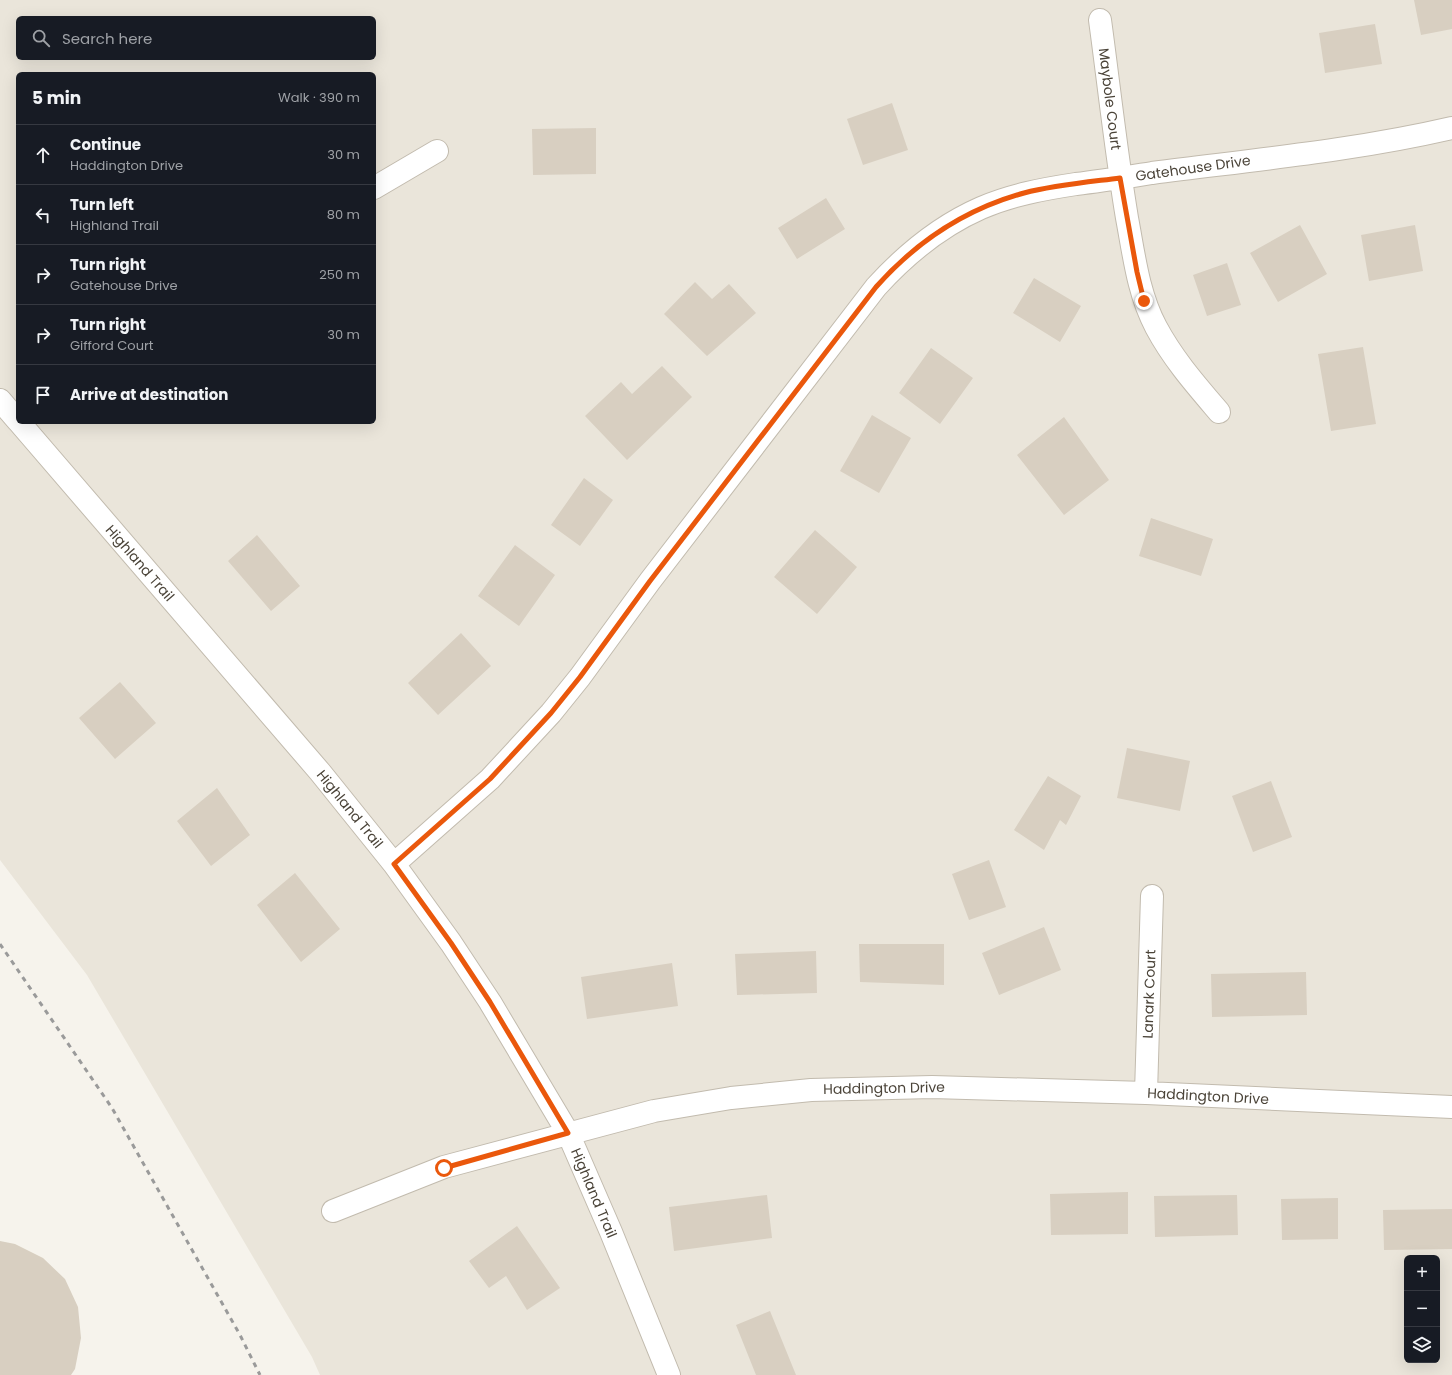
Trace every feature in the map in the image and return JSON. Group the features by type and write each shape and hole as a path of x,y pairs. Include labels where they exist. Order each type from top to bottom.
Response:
{"street":[{"name":"Maybole Court","path":"1100,20 1120,178 1137,272 1144,301 1156,327 1180,367 1219,412"},
{"name":"Gatehouse Drive","path":"394,864 490,779 551,713 580,677 650,581 876,287 904,258 935,234 982,208 1025,193 1120,178 1360,146 1419,136 1452,128"},
{"path":"376,187 438,151"},
{"name":"Highland Trail","path":"0,400 16,415"},
{"name":"Highland Trail","path":"25,424 320,772 394,864 451,943 490,1002 568,1133 611,1232 669,1375"},
{"name":"Lanark Court","path":"1146,1093 1152,896"},
{"name":"Haddington Drive","path":"333,1212 444,1168 568,1133 654,1111 731,1098 811,1090 932,1087 1146,1093 1452,1107"}],"shaded area":[{"path":"0,0 1452,0 1452,1375 320,1375 312,1357 87,975 0,860"}],"building":[{"path":"1414,0 1452,0 1452,29 1421,35"},
{"path":"1375,24 1382,64 1325,73 1319,33"},
{"path":"892,103 908,150 863,165 847,119"},
{"path":"596,128 596,174 533,175 532,129"},
{"path":"826,198 845,229 797,259 778,228"},
{"path":"1300,225 1327,274 1278,302 1250,253"},
{"path":"1415,225 1423,271 1369,281 1361,235"},
{"path":"1227,263 1241,305 1207,316 1193,275"},
{"path":"1034,278 1081,306 1060,342 1013,313"},
{"path":"695,282 712,299 729,284 756,313 707,356 664,314"},
{"path":"1363,347 1376,424 1331,431 1318,354"},
{"path":"931,348 973,378 940,424 899,393"},
{"path":"662,366 692,397 627,460 585,416 621,382 632,394"},
{"path":"872,415 911,438 879,493 840,471"},
{"path":"1064,417 1109,480 1064,515 1017,455"},
{"path":"584,478 613,500 580,546 551,525"},
{"path":"1151,518 1213,539 1201,576 1139,556"},
{"path":"815,530 857,567 817,614 774,577"},
{"path":"257,535 300,586 271,611 228,561"},
{"path":"515,545 555,575 519,626 478,596"},
{"path":"461,633 491,666 438,715 408,683"},
{"path":"120,682 156,723 115,759 79,718"},
{"path":"1127,748 1190,761 1180,811 1117,798"},
{"path":"1048,776 1081,796 1066,825 1060,820 1044,850 1014,830"},
{"path":"1271,781 1292,837 1253,852 1232,796"},
{"path":"217,788 250,835 211,866 177,821"},
{"path":"989,860 1006,907 969,920 952,874"},
{"path":"295,873 340,929 301,962 257,905"},
{"path":"1044,927 1061,970 999,995 982,953"},
{"path":"859,944 944,944 944,985 860,982"},
{"path":"816,951 817,993 737,995 735,954"},
{"path":"672,963 678,1006 587,1019 581,977"},
{"path":"1306,972 1307,1015 1212,1017 1211,974"},
{"path":"1128,1192 1128,1234 1051,1235 1050,1194"},
{"path":"767,1195 772,1238 674,1251 669,1207"},
{"path":"1237,1195 1238,1235 1155,1237 1154,1196"},
{"path":"1338,1198 1338,1239 1282,1240 1281,1199"},
{"path":"1452,1209 1452,1249 1384,1250 1383,1210"},
{"path":"517,1226 560,1288 527,1310 506,1276 489,1288 469,1261"},
{"path":"0,1241 15,1244 43,1258 65,1279 78,1307 81,1338 75,1369 71,1375 0,1375"},
{"path":"770,1311 796,1375 756,1375 736,1325"}],"railway":[{"path":"0,944 112,1108 240,1335 260,1375"}],"route":[{"path":"444,1168 568,1133 490,1002 451,943 394,864 490,779 551,713 580,677 650,581 876,287 904,258 935,234 982,208 1025,193 1120,178 1137,272 1144,301"}]}
